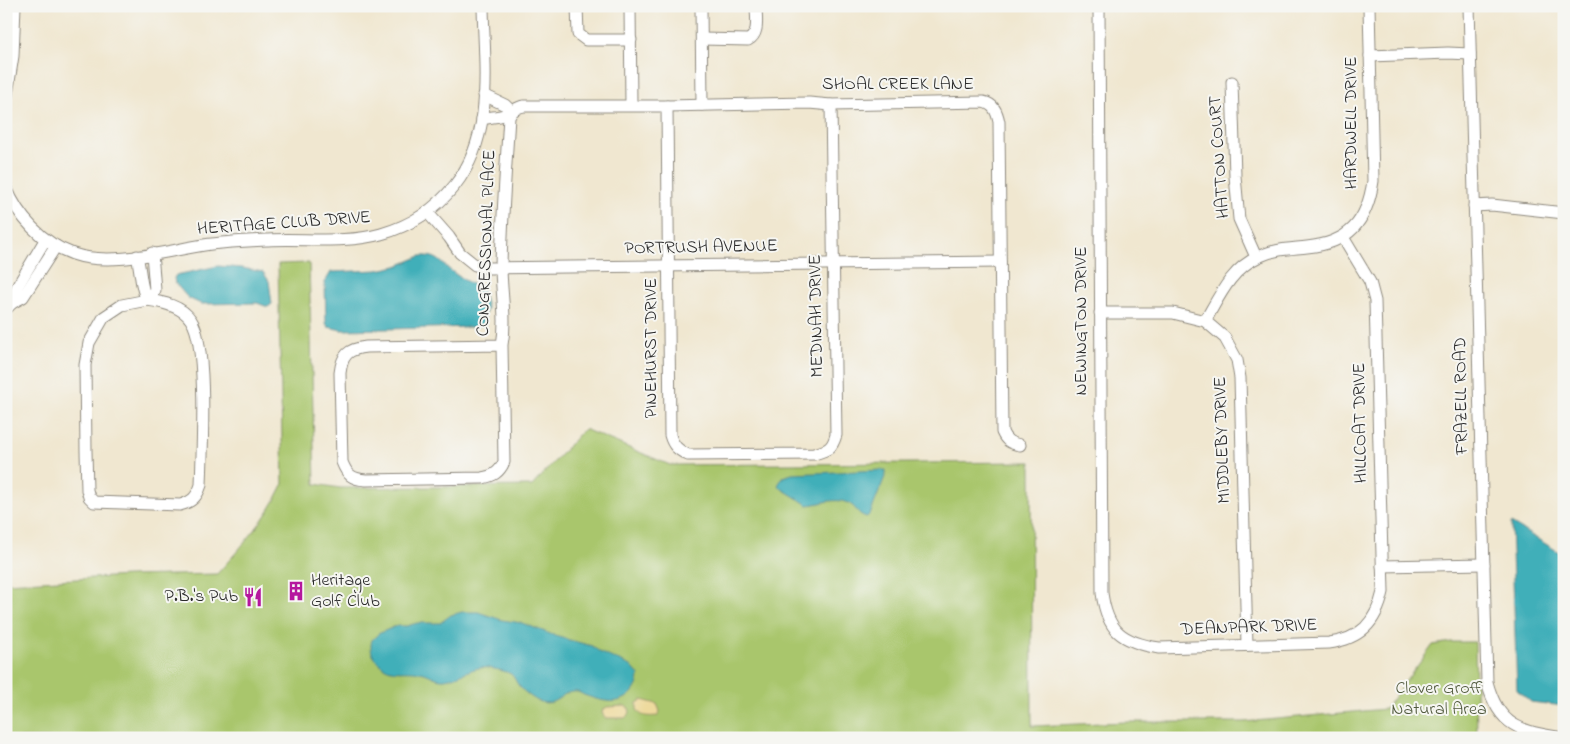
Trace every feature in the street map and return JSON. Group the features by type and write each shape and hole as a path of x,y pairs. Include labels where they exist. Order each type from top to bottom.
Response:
{"street":[{"path":"6,101 13,56 16,6"},
{"name":"HERITAGE CLUB DRIVE","path":"6,188 19,211 45,240 72,254 85,258 114,259 207,245 250,242 348,240 398,229 415,221 443,198 463,172 472,156 480,134 484,95 483,6"},
{"path":"577,6 578,34 581,38 586,40 631,40"},
{"path":"630,6 631,105"},
{"path":"701,6 702,105"},
{"path":"702,39 748,40 753,38 756,33 756,6"},
{"name":"NEWINGTON DRIVE","path":"1099,6 1102,593 1104,607 1109,620 1118,632"},
{"name":"HARDWELL DRIVE","path":"1205,321 1230,278 1256,257 1271,251 1324,244 1343,237 1356,226 1365,213 1370,198 1372,181 1369,6"},
{"name":"FRAZELL ROAD","path":"1469,6 1487,682 1491,698 1500,713 1513,725 1530,733 1563,738"},
{"path":"1370,56 1470,54"},
{"name":"HATTON COURT","path":"1232,82 1235,176 1239,219 1256,257"},
{"path":"484,95 505,105 512,112"},
{"name":"SHOAL CREEK LANE","path":"482,120 512,112 517,107 524,106 990,103 996,112 999,122 1002,432 1005,439 1011,444 1020,445"},
{"name":"MEDINAH DRIVE","path":"755,454 814,454 827,450 834,444 836,435 831,105"},
{"name":"PINEHURST DRIVE","path":"667,106 670,435 678,451 688,455 755,454"},
{"name":"CONGRESSIONAL PLACE","path":"502,345 356,348 348,352 341,362 340,373 342,462 346,472 355,479 366,480 482,478 492,476 500,470 504,462 502,345 504,334 501,268 509,117 512,112"},
{"path":"1474,206 1492,205 1564,213"},
{"name":"PORTRUSH AVENUE","path":"427,212 460,253 475,265 488,268 1000,262"},
{"name":"HILLCOAT DRIVE","path":"1343,237 1370,282 1375,301 1382,566 1382,592 1380,605 1375,615"},
{"path":"9,306 17,287 45,240"},
{"path":"9,306 23,296 56,246"},
{"path":"148,300 164,302 181,311 191,319 197,330 201,356 201,485 198,495 190,502 180,505 102,504 94,502 89,498 87,490 85,365 90,343 104,317 122,305 148,300 155,290 152,254"},
{"path":"137,256 141,271 142,290 148,300"},
{"name":"MIDDLEBY DRIVE","path":"1100,313 1173,313 1205,321 1224,338 1237,360 1240,378 1247,645"},
{"path":"1382,566 1484,564"},
{"name":"DEANPARK DRIVE","path":"1118,632 1128,640 1159,648 1341,641 1361,631 1375,615"}],"green space":[{"name":"Heritage Golf Club","path":"309,263 315,484 340,488 532,486 584,429 670,465 1031,462 1032,726 1126,722 1244,722 1385,709 1433,645 1451,642 1475,642 1477,733 1503,738 6,738 6,583 128,576 217,574 253,532 277,497 283,485 278,264"}],"sand":[{"path":"642,700 657,704 660,711 658,716 640,714 637,703"},
{"path":"625,706 629,708 630,713 625,718 605,718 602,713 607,707"}],"water":[{"path":"421,256 432,257 440,261 457,275 482,289 487,308 482,325 471,327 342,330 328,327 326,323 325,282 331,272 378,270 397,266"},
{"path":"218,266 263,272 269,281 272,304 268,307 257,303 201,304 188,298 175,283 174,278 176,275"},
{"path":"886,470 871,512 867,517 851,504 843,501 808,505 778,485 783,477 792,474"},
{"path":"1511,523 1564,555 1564,706 1531,702 1517,690"},
{"path":"462,612 478,612 502,620 522,623 558,637 592,646 601,653 631,666 639,675 638,684 628,697 622,700 604,701 574,692 565,694 550,703 544,703 528,695 512,675 503,671 478,668 451,678 441,679 420,672 390,670 380,664 373,654 372,640 378,634 396,626 407,626 417,623 440,623 451,615"}],"place":[{"name":"Heritage Golf Club","path":"296,591"},
{"name":"P.B.'s Pub","path":"253,597"}],"park label":[{"name":"Clover Groff Natural Area","path":"1439,700"}]}
